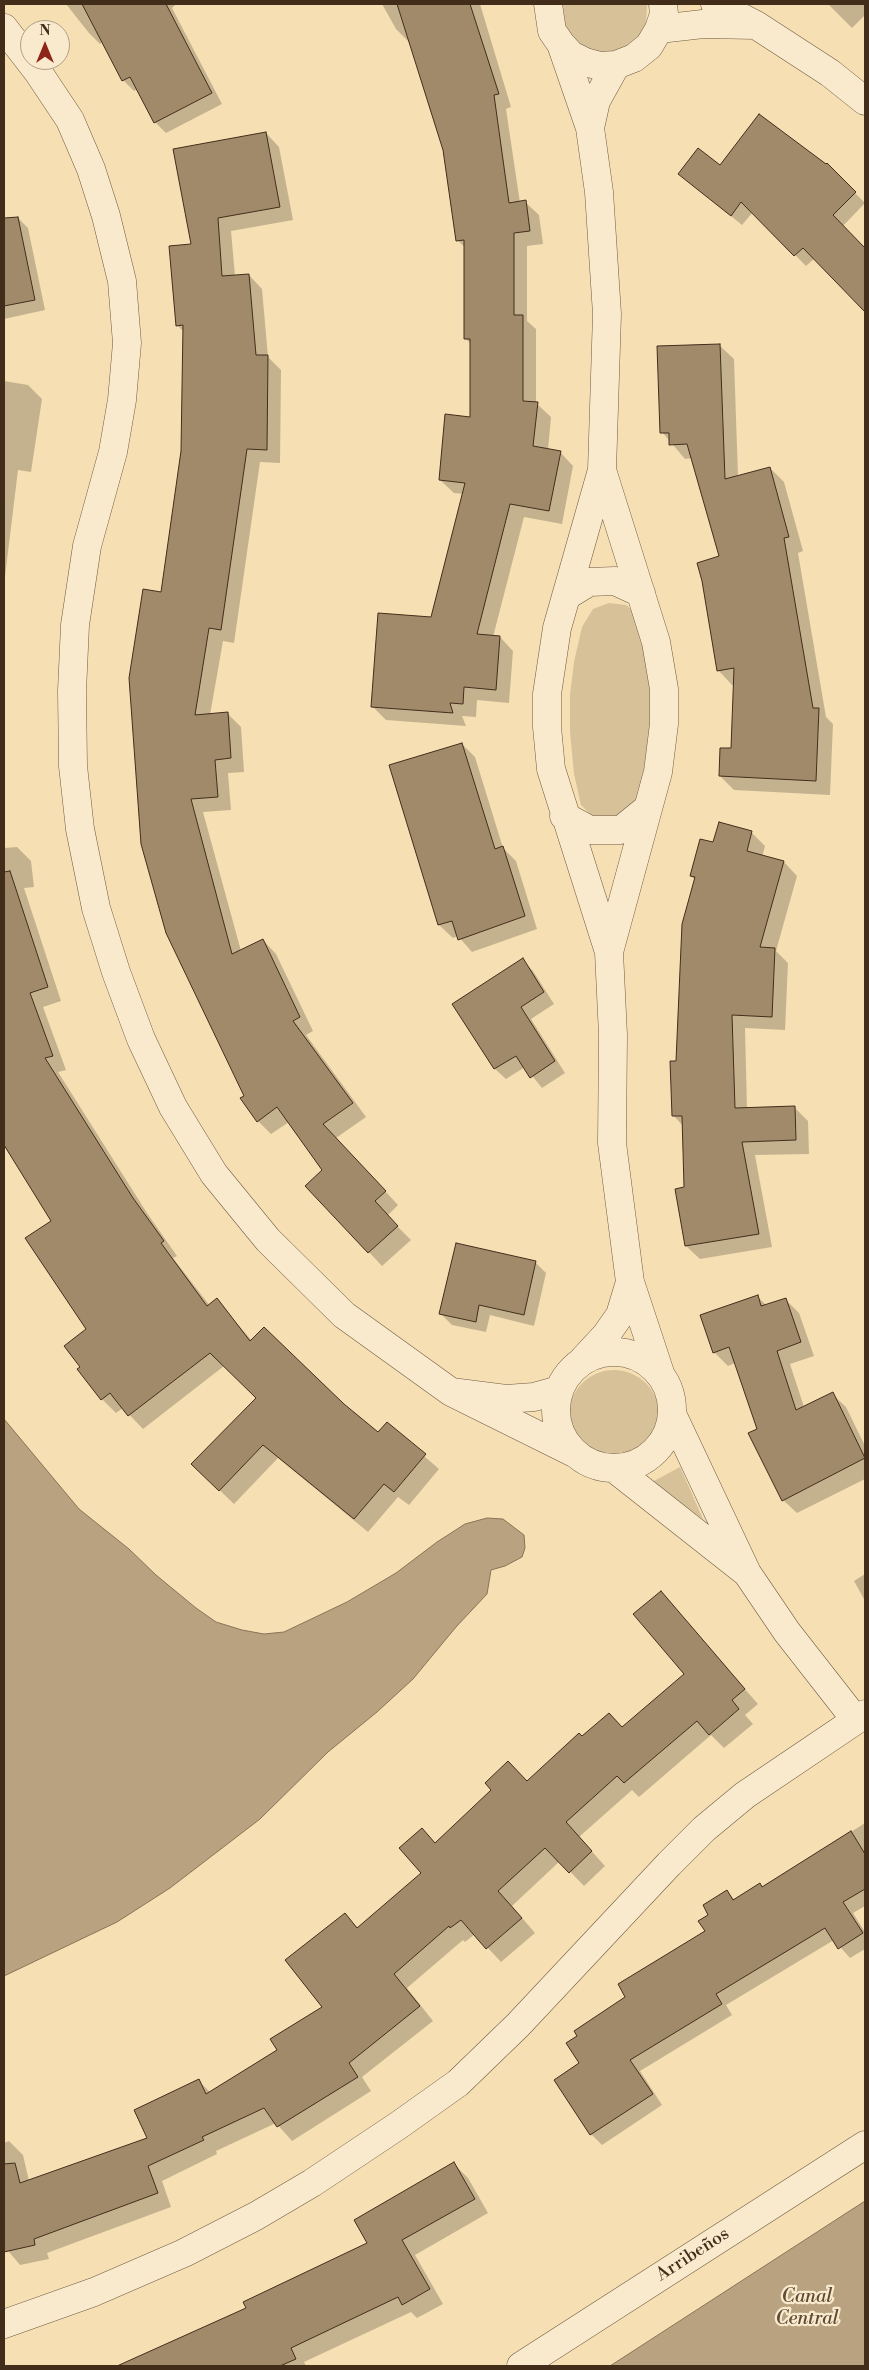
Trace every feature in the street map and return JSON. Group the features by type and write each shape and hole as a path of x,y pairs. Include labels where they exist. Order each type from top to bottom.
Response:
{"street":[{"path":"4,28 38,72 70,120 91,169 106,216 122,281 127,343 122,400 113,452 87,546 75,625 72,691 73,766 80,829 96,908 110,953 145,1048 173,1106 214,1174 268,1240 344,1315 451,1392 574,1453 586,1462 600,1467 615,1468 632,1466 647,1458 660,1446 669,1431 672,1414 670,1394 661,1376 630,1282 612,1143 613,1035 609,952 564,816 551,769 547,694 557,628 602,470 607,314 599,192 590,128 560,44 552,31 548,16 548,4"},
{"path":"715,4 756,26 830,73 865,101"},
{"path":"560,44 572,55 585,62 600,66 616,65 634,58 649,46 661,16 703,24 756,26"},
{"path":"590,128 596,101 616,65"},
{"path":"602,470 656,642 664,689 664,724 658,772 609,952"},
{"path":"566,596 589,582 615,581 641,593"},
{"path":"564,816 590,830 621,830 648,808"},
{"path":"574,1453 563,1440 557,1423 555,1406 559,1390 567,1375 606,1335 620,1315 630,1282"},
{"path":"579,1363 596,1355 614,1352 632,1355 648,1363 661,1376"},
{"path":"451,1392 506,1399 534,1397 559,1390"},
{"path":"4,2324 94,2292 184,2253 256,2216 312,2183 399,2125 458,2083 518,2025 656,1877 704,1829 745,1795 860,1716 787,1632 747,1573 672,1414"},
{"path":"615,1468 747,1573"},
{"name":"Arribeños","path":"520,2366 865,2145"}],"shaded area":[{"path":"563,4 647,4 646,23 640,36 629,47 617,52 603,54 590,51 578,44 569,35 564,22"},
{"path":"609,603 626,605 638,615 647,640 653,713 645,788 626,820 598,822 581,805 574,774 570,732 570,695 574,662 582,627 593,609"},
{"path":"614,1370 631,1374 646,1383 655,1398 659,1415 655,1432 646,1447 631,1456 614,1460 597,1456 582,1447 573,1432 569,1415 573,1398 582,1383 597,1374"},
{"path":"680,1467 703,1519 652,1482"}],"water":[{"path":"4,1419 79,1509 129,1549 156,1575 196,1608 216,1622 242,1630 264,1634 284,1632 347,1602 396,1573 437,1542 465,1524 487,1518 503,1519 524,1535 525,1548 522,1557 505,1566 491,1570 487,1594 456,1627 413,1679 377,1712 328,1752 260,1819 170,1888 117,1922 4,1976"},
{"name":"Canal Central","path":"865,2201 865,2366 610,2366"}],"building":[{"path":"82,4 166,4 212,93 154,123 130,77 122,81"},
{"path":"397,4 470,4 499,94 494,95 509,203 526,200 530,231 514,233 514,315 523,315 523,401 538,402 533,446 561,451 549,511 510,504 477,634 500,636 496,690 464,687 463,704 450,703 453,713 371,707 378,613 431,617 465,483 439,480 445,414 470,417 470,339 464,339 464,240 456,241 443,150"},
{"path":"759,114 827,163 856,192 833,215 865,248 865,312 803,248 794,256 741,202 731,216 678,174 698,148 720,165"},
{"path":"266,132 280,207 218,218 222,276 249,274 256,355 268,355 267,450 247,449 221,630 209,628 195,715 228,712 231,758 215,760 218,797 191,799 232,954 263,939 300,1017 293,1021 353,1103 323,1124 386,1191 375,1201 398,1226 368,1253 305,1186 322,1170 277,1107 257,1122 240,1098 244,1096 166,933 141,844 129,678 143,589 161,592 181,451 183,325 176,326 169,246 191,244 173,149"},
{"path":"18,217 35,300 4,306 4,218"},
{"path":"720,344 725,479 770,467 789,537 784,538 813,708 819,708 816,781 719,776 720,748 731,748 734,668 717,671 702,581 697,563 719,556 687,444 669,445 669,433 660,433 657,346"},
{"path":"462,743 495,849 503,846 525,916 458,940 452,921 438,925 389,765"},
{"path":"719,822 752,831 747,851 784,861 760,947 775,948 772,1017 732,1015 735,1108 795,1106 796,1140 742,1142 759,1234 685,1246 675,1189 684,1187 682,1116 672,1116 670,1061 676,1061 682,924 695,877 690,876 700,839 713,842"},
{"path":"10,871 48,987 30,993 53,1056 45,1058 133,1198 164,1241 161,1243 207,1306 217,1298 250,1341 264,1327 344,1404 378,1432 387,1422 426,1454 394,1492 384,1484 354,1519 263,1445 219,1491 191,1464 256,1398 210,1353 128,1416 110,1393 101,1400 77,1369 80,1367 64,1346 86,1329 25,1238 51,1221 4,1145 4,872"},
{"path":"523,958 544,992 521,1007 555,1061 530,1078 516,1056 494,1069 452,1004"},
{"path":"456,1243 536,1261 524,1315 479,1305 476,1322 439,1314"},
{"path":"758,1295 761,1306 786,1298 801,1342 777,1351 796,1410 833,1392 865,1458 782,1501 748,1433 757,1429 729,1347 713,1353 700,1315"},
{"path":"661,1591 745,1689 732,1700 739,1709 709,1735 697,1721 624,1783 617,1776 566,1822 592,1851 569,1873 545,1848 498,1891 522,1918 486,1949 461,1920 450,1928 449,1926 394,1974 420,2006 349,2063 358,2077 277,2127 264,2108 202,2137 204,2140 148,2166 158,2193 34,2239 35,2245 4,2252 4,2164 15,2163 20,2183 147,2138 134,2110 199,2079 206,2094 277,2050 270,2039 322,2007 285,1960 345,1913 357,1928 421,1873 399,1848 422,1828 435,1843 491,1790 485,1783 508,1761 527,1781 579,1733 582,1736 609,1713 622,1727 684,1674 633,1614"},
{"path":"851,1831 865,1854 865,1889 843,1902 863,1933 838,1949 825,1928 716,1994 722,2004 630,2060 653,2094 590,2135 554,2080 579,2063 566,2043 577,2036 574,2031 625,1997 618,1984 705,1931 698,1921 708,1915 703,1905 727,1890 733,1900 760,1883 762,1887"},
{"path":"454,2162 475,2199 402,2240 430,2289 402,2305 398,2297 291,2348 296,2359 280,2366 117,2366 246,2308 243,2302 367,2243 354,2220"}]}
